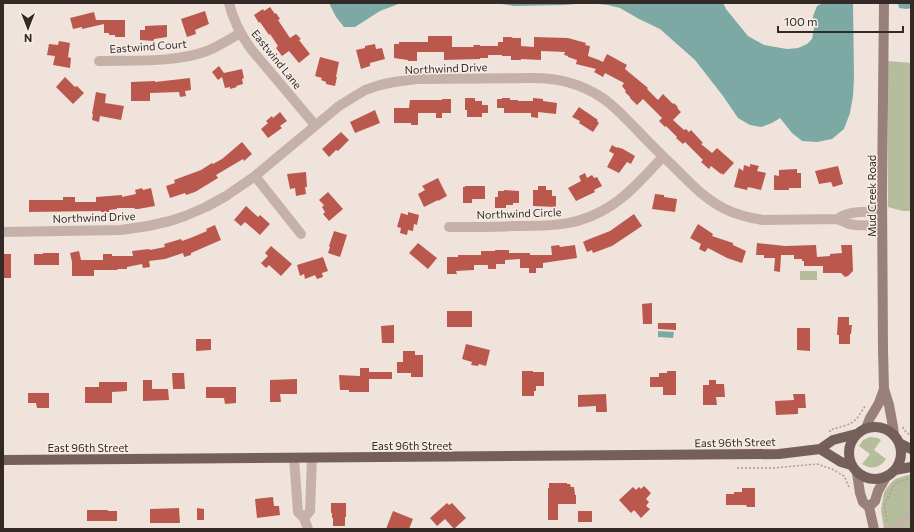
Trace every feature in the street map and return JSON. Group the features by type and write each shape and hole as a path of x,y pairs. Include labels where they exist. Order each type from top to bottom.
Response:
{"main road":[{"path":"820,449 854,469 866,478 876,479 886,477 895,470 900,460 901,449 896,439 889,431 878,427 872,427 866,428 856,434 848,451 848,456 854,469"},
{"name":"East 96th Street","path":"3,460 761,454 820,449 832,440 856,434"},
{"path":"896,439 911,449"},
{"path":"895,470 911,467"}],"street":[{"name":"Eastwind Lane","path":"229,3 235,23 251,49 315,125"},
{"name":"Mud Creek Road","path":"884,3 882,212 884,389 889,404 896,439"},
{"name":"Eastwind Court","path":"99,61 186,57 219,46 240,33"},
{"name":"Northwind Drive","path":"3,232 110,231 148,226 185,216 226,196 255,176 339,106 366,90 380,85 417,79 546,78 573,84 601,97 701,194 714,203 734,213 763,220 837,219 855,225 882,226"},
{"name":"Northwind Circle","path":"449,227 550,226 578,221 590,217 613,205 663,157"},
{"path":"255,176 301,234"},
{"name":"Northwind Drive","path":"837,219 850,213 882,212"},
{"name":"Mud Creek Road","path":"866,428 879,403 884,389"},
{"path":"294,458 298,512 304,518 308,529"},
{"path":"304,518 310,511 312,458"},
{"path":"854,469 863,502 869,507 874,529"},
{"path":"869,507 875,501 880,487 886,477"}],"lane":[{"path":"887,529 897,527 907,517"}],"path":[{"path":"830,430 856,420 866,405"},
{"path":"902,425 904,430 911,436"},
{"path":"737,468 773,468 814,464 820,465 832,469 844,476 850,489"},
{"path":"887,529 885,503 889,494 896,483 911,478"}],"green space":[{"path":"888,61 911,63 911,211 903,211 888,207"},
{"path":"800,271 817,271 817,280 800,280"},
{"path":"870,437 881,440 874,450 886,459 884,462 875,467 869,467 862,464 870,454 859,446 863,440"},
{"path":"911,474 911,529 884,529 881,510 884,492 895,479"}],"water":[{"path":"329,3 401,3 380,11 355,27 344,27 336,17"},
{"path":"495,3 588,3 514,6"},
{"path":"588,3 723,3 726,9 748,36 764,45 787,49 798,48 807,44 812,39 814,29 813,16 817,6 823,3 853,3 853,96 850,113 844,129 832,139 817,142 802,141 792,133 780,118 761,127 750,125 738,118 695,60 660,29 620,8"},
{"path":"898,3 911,3 911,8 899,8"},
{"path":"658,331 674,332 673,338 658,337"}],"building":[{"path":"270,7 280,19 278,20 290,38 296,34 301,39 299,40 310,54 299,63 289,51 282,56 276,48 278,46 270,34 269,35 254,15 263,9 264,11"},
{"path":"205,11 209,24 195,30 196,34 187,37 181,19"},
{"path":"94,12 96,20 125,20 125,37 115,37 115,35 104,33 104,24 82,29 82,27 73,29 70,18"},
{"path":"167,25 167,37 154,39 154,41 140,40 140,30 145,30 145,26"},
{"path":"428,36 452,36 452,47 474,47 473,45 498,46 498,42 503,42 503,37 521,38 521,46 534,47 534,37 568,38 586,43 585,45 590,46 588,56 603,62 607,54 627,65 625,69 648,88 647,89 658,100 663,94 677,106 681,112 673,120 684,130 686,129 689,132 691,130 703,143 701,144 712,153 717,148 734,163 723,175 711,166 709,169 701,162 703,160 685,142 683,144 666,126 665,127 659,121 662,118 643,99 637,105 630,98 622,86 624,83 605,73 603,77 594,72 596,69 576,64 577,60 564,55 565,52 541,51 541,60 511,60 511,56 488,55 488,58 480,59 444,60 444,52 417,52 417,61 394,58 394,44 399,44 399,42 428,42"},
{"path":"59,41 70,43 68,57 71,58 70,68 53,65 55,56 47,55 49,44 58,45"},
{"path":"375,44 376,49 382,48 385,59 370,63 370,66 361,69 356,50"},
{"path":"320,57 339,62 335,86 326,84 326,82 321,80 322,78 315,76"},
{"path":"219,66 224,73 242,69 244,78 242,79 243,84 230,89 230,87 225,88 222,77 218,80 212,72"},
{"path":"65,77 75,87 77,86 84,93 73,104 56,87"},
{"path":"190,78 191,90 185,91 186,96 180,97 179,92 150,93 150,101 131,101 131,82 155,82"},
{"path":"96,92 106,94 105,103 124,106 121,120 100,116 99,122 92,120"},
{"path":"465,98 475,98 475,101 482,101 482,105 488,105 488,113 482,113 482,117 467,117 467,110 465,110"},
{"path":"510,98 510,100 518,101 533,101 533,98 557,103 556,114 538,112 538,118 531,117 531,113 504,113 504,108 497,108 497,99"},
{"path":"451,99 451,113 442,113 442,118 436,118 436,113 418,113 418,125 411,125 411,123 394,123 394,108 409,108 410,100"},
{"path":"579,107 598,120 597,121 599,123 593,132 579,123 580,121 572,117"},
{"path":"375,110 380,123 355,133 350,122"},
{"path":"280,112 287,121 280,126 282,128 268,138 261,129 268,123 266,121 272,116 273,118"},
{"path":"341,132 349,140 338,151 336,150 329,157 322,149"},
{"path":"242,142 252,154 244,161 243,159 216,175 218,178 195,192 186,195 185,193 170,198 166,186 175,183 174,180 201,170 222,159"},
{"path":"612,145 635,156 631,164 627,162 619,173 607,167 614,154 609,151"},
{"path":"750,164 759,166 757,171 766,173 761,190 748,187 747,190 734,187 739,168 743,171 744,165 750,167"},
{"path":"838,166 843,184 833,187 831,182 819,184 815,171"},
{"path":"797,169 797,173 801,173 801,188 774,190 774,175 779,176 779,170"},
{"path":"306,172 306,194 296,196 295,188 290,189 287,174"},
{"path":"585,173 587,178 592,175 594,178 597,177 602,186 594,190 595,192 576,201 568,188 581,181 579,176"},
{"path":"438,178 447,196 424,207 418,194 425,190 422,186"},
{"path":"485,186 485,199 472,199 472,203 463,203 463,187"},
{"path":"538,186 546,186 546,190 552,190 552,196 556,196 556,207 533,206 533,190 538,190"},
{"path":"142,188 143,190 151,188 155,206 138,209 117,208 109,210 109,212 29,212 29,200 63,200 63,197 75,197 75,202 96,202 96,197 122,195 122,197 136,194 135,190"},
{"path":"498,191 519,191 519,203 506,205 506,208 495,208 495,197 498,197"},
{"path":"328,192 343,209 329,221 323,214 325,212 322,207 324,205 319,200"},
{"path":"655,194 677,199 675,212 652,209"},
{"path":"246,206 258,217 260,215 270,224 260,235 245,222 241,226 234,220"},
{"path":"408,212 419,215 417,225 414,224 413,231 408,230 407,235 400,233 401,228 397,227 401,213 408,215"},
{"path":"634,214 642,226 612,246 593,253 592,250 587,252 583,242 610,231"},
{"path":"698,224 713,234 712,236 733,243 733,245 746,251 742,263 727,258 708,248 705,252 699,249 701,244 690,238"},
{"path":"215,225 221,240 191,253 191,255 184,257 183,253 165,259 149,261 150,267 143,268 142,264 127,267 127,269 94,270 94,276 72,276 72,262 70,253 79,251 81,260 103,260 103,254 112,254 112,256 133,256 132,251 165,247 164,244 181,239 182,241 193,237 207,231 206,229"},
{"path":"334,231 347,235 340,257 328,253"},
{"path":"418,243 437,258 428,269 409,253"},
{"path":"757,243 785,246 816,245 817,257 842,253 841,245 852,245 853,271 845,277 841,273 823,273 823,266 804,266 804,261 802,261 802,259 794,259 794,255 781,255 780,272 774,271 775,258 764,258 764,255 756,255"},
{"path":"559,245 560,247 575,245 577,258 543,263 543,268 536,268 536,273 529,273 529,268 520,268 520,259 505,260 505,264 496,264 496,269 488,269 488,265 474,265 474,270 456,271 457,274 447,274 447,257 458,257 458,255 481,255 481,251 495,250 509,250 509,253 530,253 530,255 552,255 551,246"},
{"path":"271,246 292,264 281,276 269,265 266,268 261,263 268,256 265,253"},
{"path":"59,253 59,265 34,265 34,254"},
{"path":"3,254 11,254 11,278 3,278"},
{"path":"323,257 328,271 322,273 323,277 317,279 315,275 305,279 304,274 300,276 297,265"},
{"path":"652,303 652,324 643,324 642,304"},
{"path":"447,311 472,311 472,327 447,327"},
{"path":"838,317 849,317 849,325 852,325 850,344 839,344 839,335 837,335"},
{"path":"658,323 676,323 676,330 658,329"},
{"path":"394,325 394,343 382,343 381,326"},
{"path":"797,328 810,328 810,351 797,350"},
{"path":"196,339 211,339 211,350 196,351"},
{"path":"466,344 490,350 486,366 479,364 478,366 471,365 472,362 462,359"},
{"path":"403,351 415,351 415,355 423,355 423,377 411,377 411,373 397,373 397,362 403,362"},
{"path":"360,368 369,368 369,372 392,372 392,379 369,379 369,392 349,392 349,390 340,390 339,375 360,376"},
{"path":"522,371 544,372 544,386 536,386 534,396 522,396"},
{"path":"667,371 676,371 676,395 663,395 663,387 650,387 650,377 659,377 659,373 667,373"},
{"path":"172,373 184,373 185,389 173,389"},
{"path":"297,379 297,394 280,394 281,402 270,402 270,380"},
{"path":"143,380 152,380 152,389 168,389 169,400 143,401"},
{"path":"709,380 716,380 716,384 724,384 725,397 716,397 717,405 703,405 703,385 709,385"},
{"path":"99,382 127,382 127,391 112,392 112,403 85,403 85,387 99,387"},
{"path":"206,387 236,387 236,403 225,404 224,398 206,398"},
{"path":"28,393 49,393 49,408 37,408 36,403 28,403"},
{"path":"606,394 607,412 596,412 596,406 578,407 578,395"},
{"path":"793,394 805,394 806,408 798,408 798,414 776,415 775,401 794,400"},
{"path":"549,483 570,484 571,487 574,487 576,495 576,504 558,504 558,520 548,520"},
{"path":"644,486 651,493 646,499 649,502 646,506 650,509 641,518 634,510 631,513 619,500 633,487 636,490 639,487 641,489"},
{"path":"742,488 755,488 755,507 747,507 746,505 726,505 726,494 742,492"},
{"path":"273,497 274,506 279,506 280,515 257,518 255,499"},
{"path":"331,503 346,503 345,526 333,526"},
{"path":"447,503 449,505 452,503 466,518 454,529 445,519 437,526 430,518"},
{"path":"179,508 180,523 150,523 150,509"},
{"path":"197,508 204,509 204,520 197,520"},
{"path":"87,510 117,511 117,521 87,521"},
{"path":"393,511 413,519 409,529 386,529"},
{"path":"578,511 592,511 592,522 578,522"}]}
